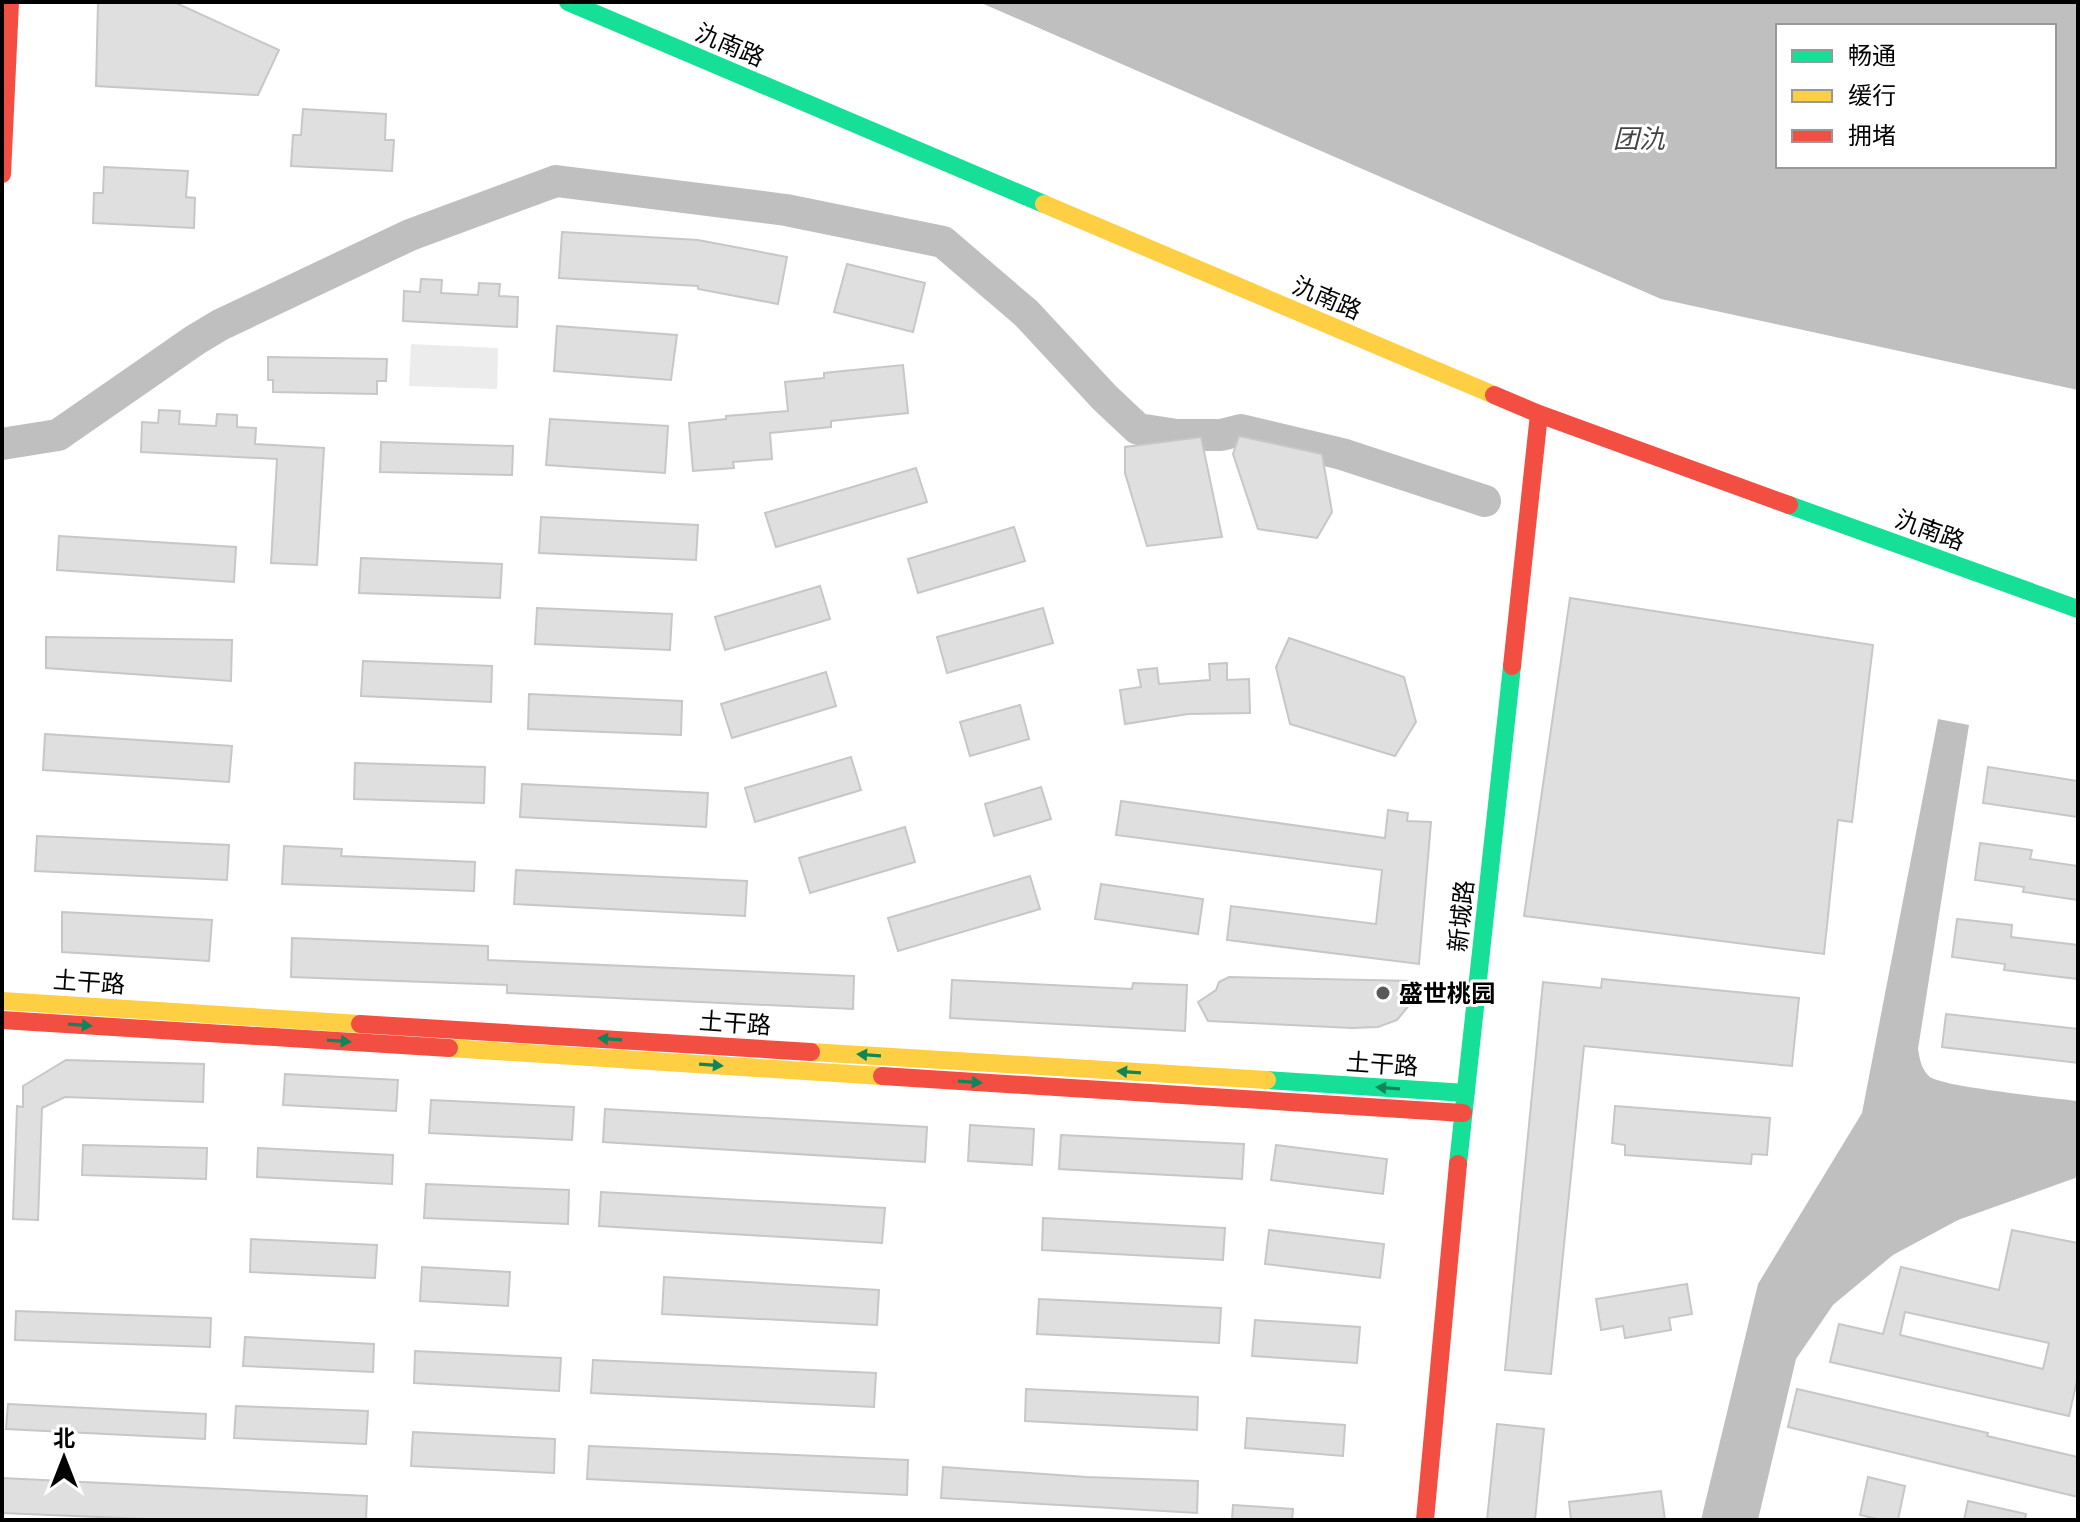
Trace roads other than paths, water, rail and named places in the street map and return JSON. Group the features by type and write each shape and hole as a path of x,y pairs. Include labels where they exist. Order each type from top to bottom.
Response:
{"street":[{"path":"2,174 10,2"},
{"name":"氿南路","path":"568,2 1539,414 2078,609"},
{"name":"新城路","path":"1425,1520 1463,1113 1539,414"},
{"name":"土干路","path":"2,1001 1466,1093"},
{"name":"土干路","path":"2,1020 1463,1113"}],"water":[{"name":"团氿","path":"979,2 2078,2 2078,390 1661,299"},
{"path":"1938,719 1969,725 1918,1049 1921,1064 1930,1077 1939,1081 2078,1101 2078,1177 1958,1220 1893,1255 1833,1305 1796,1359 1758,1520 1701,1520 1758,1284 1862,1113"}],"waterway":[{"path":"2,444 58,435 220,325 410,235 556,181 786,210 943,242 1026,313 1138,429 1177,435 1221,435 1241,430 1342,454 1485,501"}],"place":[{"name":"盛世桃园","path":"1383,993"}]}
